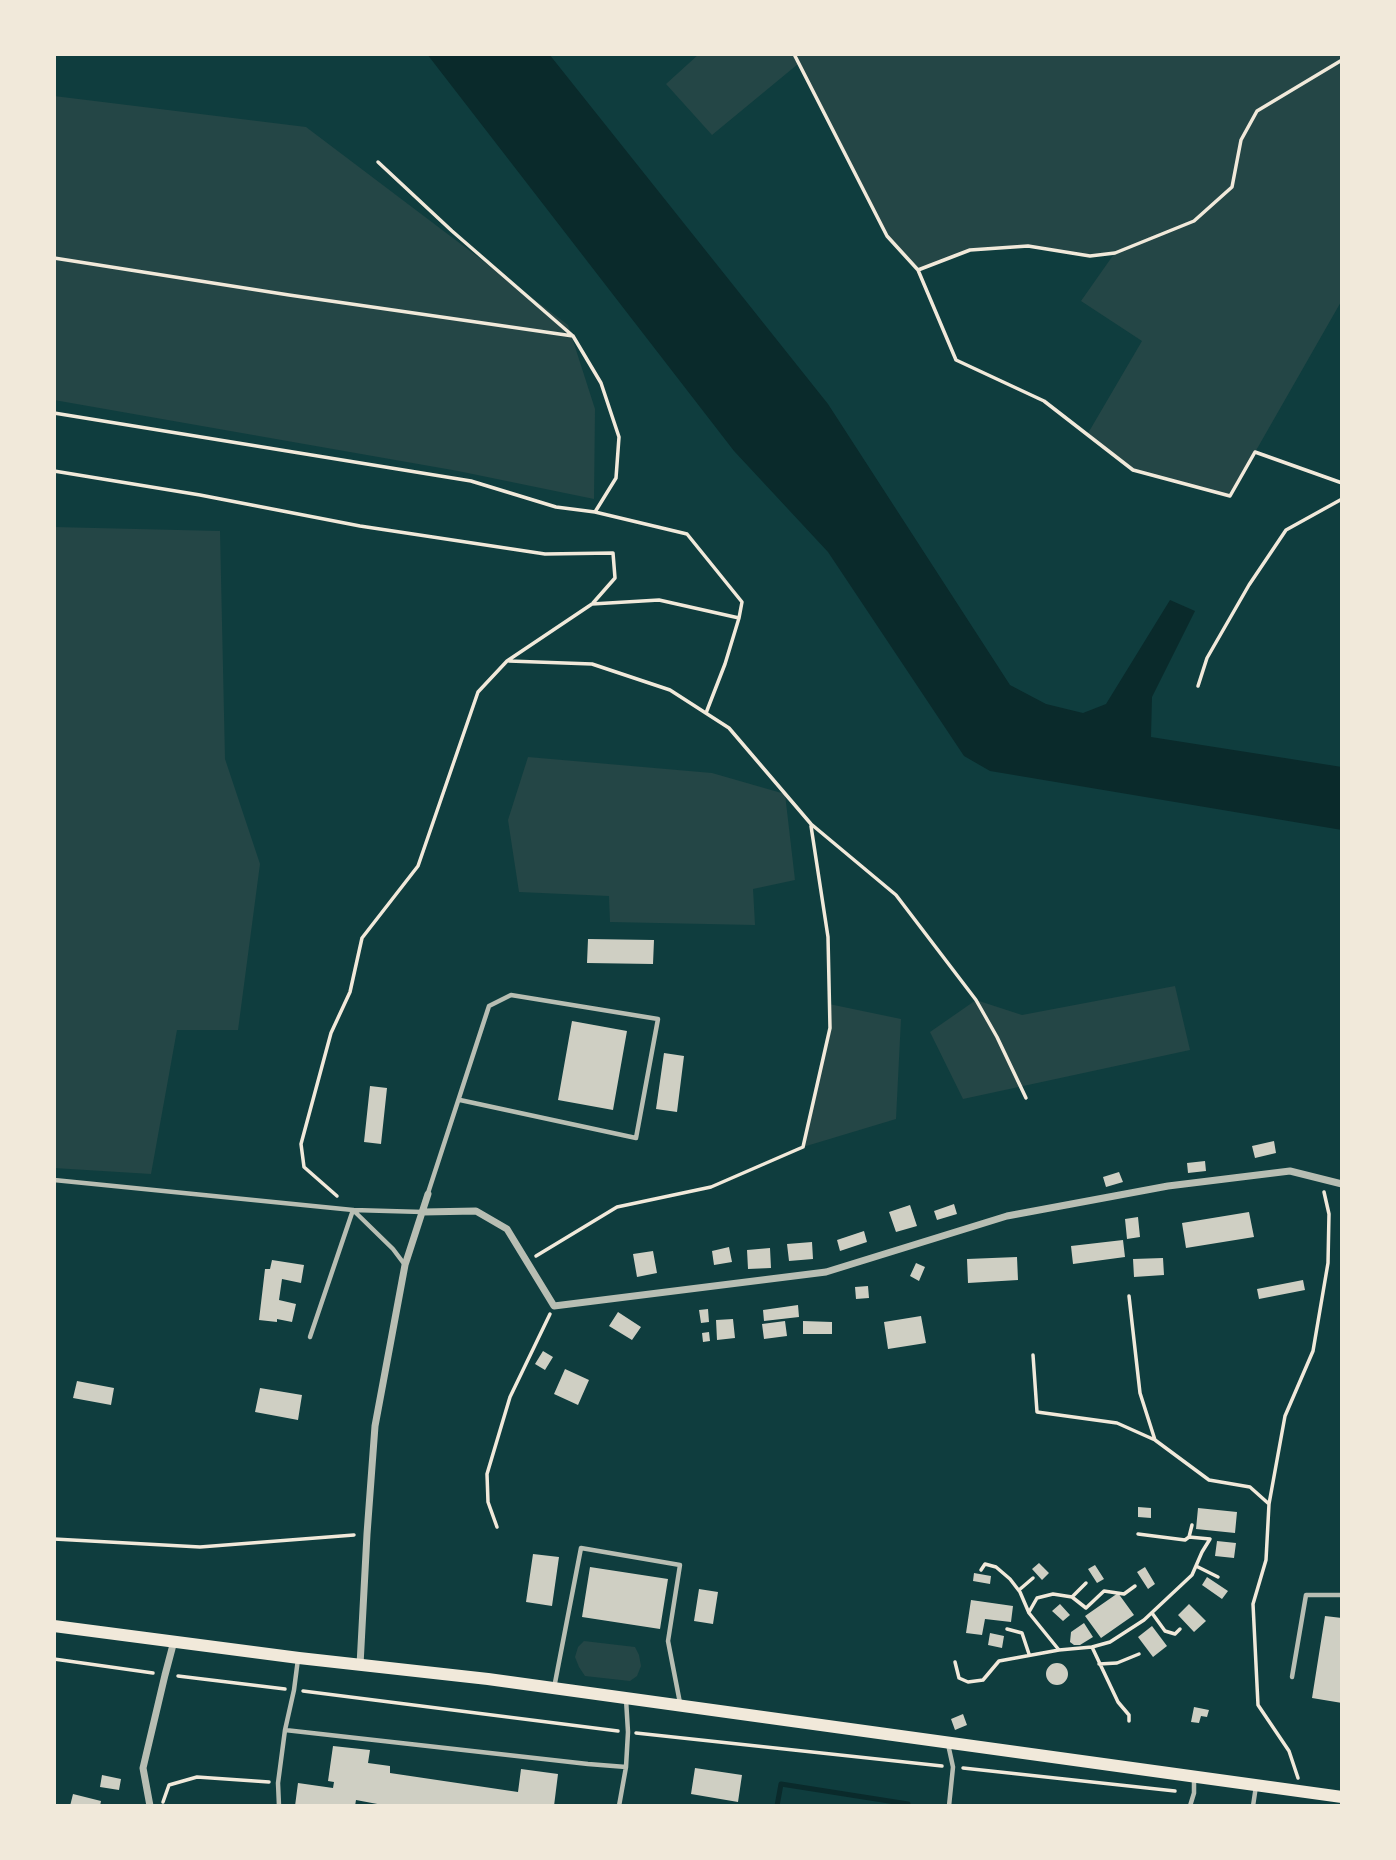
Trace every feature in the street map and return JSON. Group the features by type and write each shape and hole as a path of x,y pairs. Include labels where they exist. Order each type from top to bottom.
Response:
{"main road":[{"path":"54,1626 488,1679 1342,1797"}],"street":[{"path":"423,1212 476,1211 507,1229 554,1306 826,1272 1007,1216 1168,1186 1290,1171 1342,1184"},
{"path":"360,1665 375,1426 405,1265 428,1194"},
{"path":"150,1806 143,1768 174,1641"}],"lane":[{"path":"428,1194 489,1006 511,995 658,1019 636,1138 460,1100"},
{"path":"54,1180 353,1210 423,1212"},
{"path":"353,1210 393,1249 405,1265"},
{"path":"310,1337 353,1210"},
{"path":"554,1689 581,1548 680,1564 668,1641 681,1705"},
{"path":"1292,1676 1306,1595 1342,1595"},
{"path":"279,1806 278,1783 285,1730 299,1658"},
{"path":"619,1806 626,1767 626,1698"},
{"path":"285,1730 626,1767"},
{"path":"948,1743 953,1767 949,1806"},
{"path":"1191,1806 1194,1777"},
{"path":"1253,1806 1256,1785"}],"path":[{"path":"794,54 887,236 918,270 957,360 1044,401 1133,470 1230,496 1255,452 1342,482"},
{"path":"918,270 970,250 1028,246 1090,256 1115,253 1195,221 1232,187 1241,140 1258,111 1342,60"},
{"path":"378,162 573,337 601,383 619,437 616,478 595,512"},
{"path":"54,258 573,337"},
{"path":"54,413 471,481 556,507 595,512 687,534 742,602 725,664 706,713"},
{"path":"54,471 200,495 359,526 545,554 613,553 615,578 592,604 507,661 478,692 418,866 362,938 350,992 331,1033 301,1144 304,1167 353,1210"},
{"path":"1198,686 1207,658 1249,585 1286,530 1342,499"},
{"path":"592,604 659,600 739,618"},
{"path":"507,661 592,664 670,690 729,727 811,824 896,895 976,1000 1026,1098"},
{"path":"527,1261 617,1207 711,1187 803,1147 830,1028 828,937 811,824"},
{"path":"1304,1793 1289,1751 1258,1705 1253,1604 1266,1560 1269,1504 1285,1416 1313,1351 1328,1263 1329,1214 1322,1180"},
{"path":"1129,1296 1140,1393 1155,1440"},
{"path":"497,1527 488,1502 487,1474 510,1397 554,1306"},
{"path":"1033,1354 1037,1412 1117,1423 1155,1440 1209,1480 1250,1487 1269,1504"},
{"path":"1189,1537 1192,1525"},
{"path":"54,1539 200,1547 367,1534"},
{"path":"955,1662 959,1678 968,1682 982,1680 999,1661 1110,1642 1152,1613 1192,1575 1210,1539 1189,1537 1185,1540 1138,1534"},
{"path":"981,1570 985,1564 996,1567 1010,1579 1019,1590 1028,1613 1059,1650"},
{"path":"1196,1566 1218,1577"},
{"path":"1019,1590 1033,1578"},
{"path":"1072,1597 1086,1583"},
{"path":"1028,1613 1037,1598 1053,1594 1072,1597 1086,1608 1104,1591 1124,1594 1135,1586"},
{"path":"1152,1613 1165,1631 1175,1634 1180,1629"},
{"path":"1007,1629 1022,1633 1029,1654"},
{"path":"1092,1647 1118,1703 1129,1714 1129,1721"},
{"path":"1100,1664 1116,1663 1139,1654"},
{"path":"54,1659 628,1732 1194,1793"},
{"path":"161,1806 169,1786 197,1777 278,1783"}],"shaded area":[{"path":"427,54 549,54 828,404 1010,685 1046,704 1083,713 1106,704 1170,600 1195,611 1152,697 1151,737 1342,767 1342,830 990,771 964,756 828,552 734,451"},
{"path":"699,54 1342,54 1342,300 1230,496 1133,470 1087,435 1142,341 1081,301 1114,254 1090,256 1028,246 970,250 918,270 887,236 798,64 712,135 666,84"},
{"path":"54,96 306,127 568,325 595,409 594,499 458,471 54,400"},
{"path":"54,527 220,531 225,759 260,864 238,1030 177,1030 151,1174 54,1168"},
{"path":"528,757 712,773 785,794 795,880 753,889 755,925 610,922 609,896 519,892 508,820"},
{"path":"1175,986 1190,1050 963,1099 930,1032 976,1000 1022,1015"},
{"path":"829,1004 901,1019 896,1119 803,1147 830,1028"},
{"path":"584,1641 635,1647 641,1666 637,1676 630,1681 585,1676 575,1657 578,1647"}],"building":[{"path":"588,939 654,940 653,964 587,963"},
{"path":"572,1021 627,1031 613,1110 558,1100"},
{"path":"664,1053 684,1056 677,1112 656,1109"},
{"path":"370,1086 387,1088 381,1144 364,1142"},
{"path":"1274,1141 1276,1153 1255,1158 1252,1146"},
{"path":"1205,1161 1206,1171 1188,1173 1187,1163"},
{"path":"1119,1172 1123,1182 1106,1187 1103,1177"},
{"path":"954,1204 957,1214 937,1220 934,1211"},
{"path":"910,1205 917,1226 896,1232 889,1212"},
{"path":"1249,1212 1254,1237 1186,1248 1182,1223"},
{"path":"1138,1217 1140,1237 1127,1239 1125,1219"},
{"path":"864,1231 867,1242 840,1251 837,1240"},
{"path":"1123,1240 1125,1257 1073,1264 1071,1246"},
{"path":"812,1242 813,1259 789,1261 787,1244"},
{"path":"729,1247 732,1262 714,1265 712,1251"},
{"path":"770,1248 771,1268 748,1269 747,1250"},
{"path":"653,1251 657,1273 637,1277 633,1254"},
{"path":"1017,1257 1018,1280 968,1283 967,1259"},
{"path":"1163,1258 1164,1275 1134,1277 1133,1259"},
{"path":"272,1260 304,1265 301,1283 282,1279 279,1300 296,1304 292,1322 259,1320 265,1269 270,1269"},
{"path":"916,1263 925,1267 919,1281 910,1276"},
{"path":"1303,1280 1305,1290 1259,1299 1257,1289"},
{"path":"868,1286 869,1298 856,1299 855,1287"},
{"path":"798,1305 799,1317 764,1321 763,1310"},
{"path":"708,1309 709,1322 701,1323 699,1310"},
{"path":"618,1312 641,1327 632,1340 609,1326"},
{"path":"921,1316 926,1343 888,1349 884,1322"},
{"path":"733,1319 735,1338 717,1340 716,1320"},
{"path":"785,1321 787,1336 764,1339 762,1324"},
{"path":"803,1321 832,1322 832,1334 803,1334"},
{"path":"709,1332 710,1341 703,1342 702,1333"},
{"path":"543,1351 553,1357 545,1370 535,1364"},
{"path":"565,1369 589,1380 578,1405 554,1394"},
{"path":"77,1381 114,1388 111,1405 73,1398"},
{"path":"260,1388 302,1395 298,1420 255,1412"},
{"path":"1138,1507 1151,1508 1151,1518 1138,1517"},
{"path":"1198,1508 1237,1512 1235,1533 1196,1529"},
{"path":"1217,1541 1236,1543 1234,1558 1215,1556"},
{"path":"533,1554 559,1557 552,1606 526,1602"},
{"path":"1039,1563 1049,1573 1042,1580 1032,1569"},
{"path":"1095,1565 1104,1579 1097,1583 1088,1569"},
{"path":"590,1567 668,1579 660,1629 582,1617"},
{"path":"1145,1567 1155,1584 1148,1589 1137,1572"},
{"path":"974,1573 991,1576 990,1584 973,1581"},
{"path":"1207,1577 1228,1591 1222,1599 1202,1585"},
{"path":"699,1589 718,1592 713,1624 694,1621"},
{"path":"1118,1593 1134,1615 1101,1638 1085,1616"},
{"path":"971,1600 1013,1606 1011,1622 985,1619 982,1635 966,1633"},
{"path":"1060,1604 1070,1615 1063,1621 1052,1611"},
{"path":"1189,1604 1206,1621 1194,1632 1178,1615"},
{"path":"1325,1616 1342,1618 1342,1703 1312,1698"},
{"path":"1084,1623 1093,1637 1080,1645 1074,1645 1070,1642 1071,1632"},
{"path":"1152,1626 1167,1646 1153,1657 1138,1637"},
{"path":"990,1633 1004,1636 1002,1648 988,1645"},
{"path":"1057,1663 1065,1666 1068,1674 1065,1682 1057,1685 1049,1682 1046,1674 1049,1666"},
{"path":"1194,1707 1209,1710 1207,1717 1201,1716 1199,1723 1191,1722"},
{"path":"963,1714 967,1725 955,1730 951,1719"},
{"path":"333,1746 370,1750 368,1763 390,1766 390,1773 518,1792 521,1769 558,1774 554,1806 388,1806 356,1800 355,1806 295,1806 298,1783 333,1788 334,1782 328,1781"},
{"path":"695,1768 742,1775 738,1802 691,1794"},
{"path":"102,1775 121,1779 119,1790 100,1787"},
{"path":"73,1794 101,1801 100,1806 70,1806"}],"waterway":[{"path":"777,1806 781,1784 908,1804"}]}
